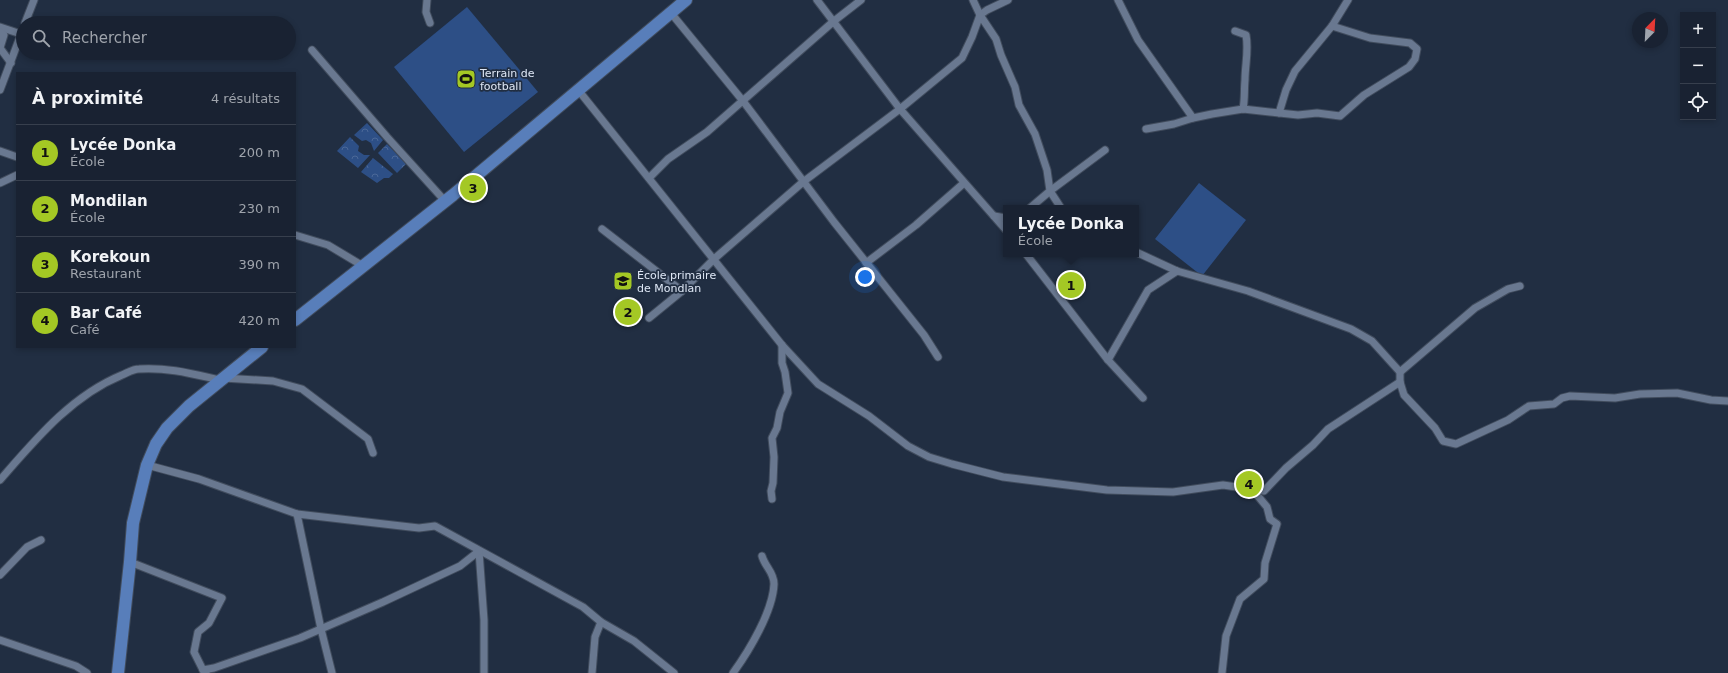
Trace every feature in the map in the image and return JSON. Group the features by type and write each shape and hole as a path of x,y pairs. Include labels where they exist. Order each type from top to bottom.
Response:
{"main road":[{"path":"296,319 446,201 686,0"},
{"path":"118,673 133,522 147,465 156,444 167,428 189,406 261,348"}],"street":[{"path":"28,16 34,0"},
{"path":"427,0 426,12 430,23"},
{"path":"817,0 900,109 1003,226"},
{"path":"649,178 668,159 707,132 834,21 861,0"},
{"path":"973,0 980,15 996,39 1015,88 1019,105 1035,134 1046,170 1050,191 1059,205"},
{"path":"649,318 682,291 714,259 803,182 900,109 962,58 980,15 1008,0"},
{"path":"1118,0 1138,40 1193,118"},
{"path":"1279,113 1286,90 1295,71 1332,26 1348,0"},
{"path":"671,13 743,101 803,182 924,335 938,357"},
{"path":"1146,129 1174,124 1193,118 1243,109 1298,115 1317,113 1340,116 1364,95 1409,67 1415,59 1417,50 1410,43 1370,38 1332,26"},
{"path":"0,27 16,30"},
{"path":"1236,31 1246,36 1248,45 1243,109"},
{"path":"0,32 4,35 0,48 11,63"},
{"path":"0,90 16,48"},
{"path":"312,50 387,137 446,201"},
{"path":"579,91 782,345 818,384 869,416 908,446 929,457 1003,477 1107,490 1173,492 1223,485 1264,491 1286,468 1313,445 1328,429 1400,382"},
{"path":"1034,205 1105,150"},
{"path":"0,151 16,157"},
{"path":"0,183 16,175"},
{"path":"866,262 916,225 964,183"},
{"path":"994,216 1003,218"},
{"path":"602,229 682,291"},
{"path":"296,235 328,245 363,266"},
{"path":"1139,253 1177,271 1248,291 1351,329 1372,341 1400,372 1400,382 1404,395 1435,428 1443,441 1456,444 1508,420 1529,406 1554,404 1562,398 1570,396 1615,398 1640,394 1677,393 1711,400 1728,401"},
{"path":"1028,257 1108,360 1143,398"},
{"path":"1108,360 1138,310 1148,290 1177,271"},
{"path":"1400,372 1475,308 1508,289 1520,286"},
{"path":"772,499 771,491 773,483 774,457 772,438 777,428 780,412 788,393 782,363 782,345"},
{"path":"0,480 45,430 76,401 109,380 137,368 170,369 222,379 273,381 302,390 368,439 373,453"},
{"path":"147,465 199,479 297,514 419,528 435,526 479,552 583,607 601,622 634,641 674,673"},
{"path":"1222,673 1226,636 1240,599 1264,580 1265,563 1277,524 1270,519 1267,507 1252,489"},
{"path":"297,514 321,629 332,673"},
{"path":"0,575 27,548 41,540"},
{"path":"130,562 222,598 209,623 198,632 194,652 205,671 300,638 321,629 460,566 479,552"},
{"path":"479,552 484,620 484,673"},
{"path":"733,673 769,609 774,584 772,571 764,562 762,556"},
{"path":"592,673 595,638 601,622"},
{"path":"0,640 76,666 87,673"}],"green space":[{"name":"Terrain de football","path":"467,7 538,92 464,152 394,67"},
{"path":"367,123 383,140 374,151 371,143 366,140 362,141 354,135"},
{"path":"350,137 359,146 358,151 364,155 370,155 358,168 337,151"},
{"path":"387,144 406,164 397,173 378,153"},
{"path":"373,158 393,174 389,178 384,178 377,183 361,172"},
{"path":"1199,183 1246,220 1202,276 1155,239"}],"place":[{"name":"Terrain de football","path":"466,79"},
{"name":"Korekoun","path":"473,188"},
{"name":"École primaire de Mondlan","path":"623,281"},
{"name":"Lycée Donka","path":"1071,285"},
{"name":"Mondilan","path":"628,312"},
{"name":"Bar Café","path":"1249,484"}]}
